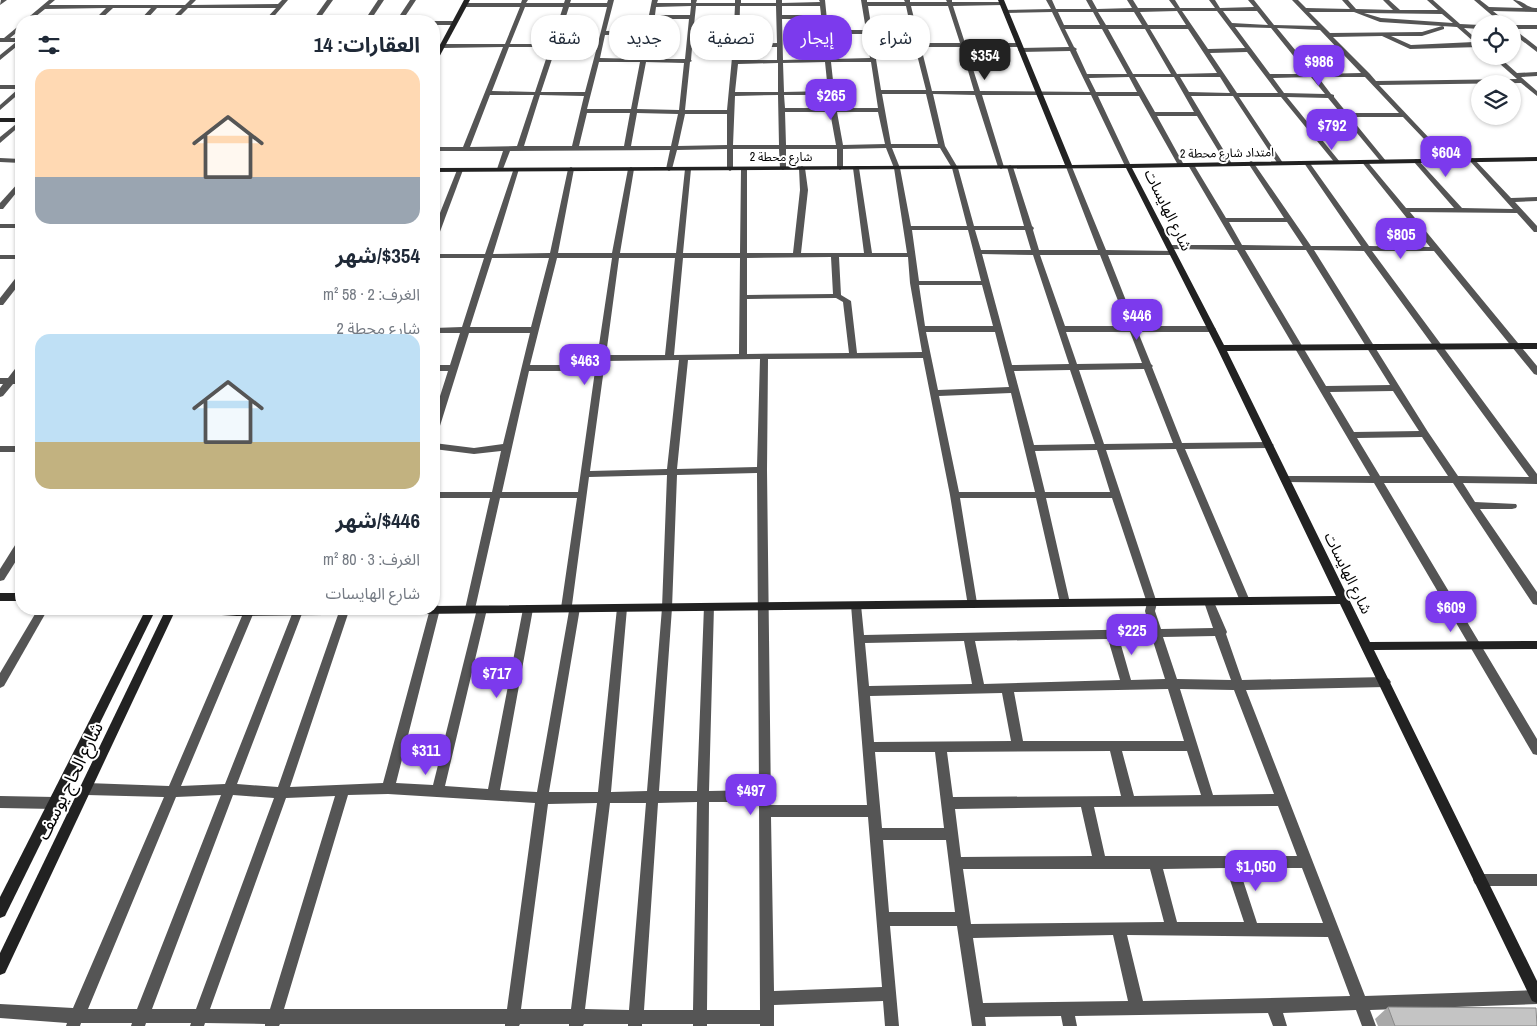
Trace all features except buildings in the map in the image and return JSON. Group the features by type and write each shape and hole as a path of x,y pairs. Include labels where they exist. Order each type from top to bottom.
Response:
{"street":[{"path":"0,3 4,0"},
{"path":"34,15 52,0"},
{"path":"92,7 100,0"},
{"path":"138,7 144,0"},
{"path":"178,15 193,0"},
{"path":"235,6 240,0"},
{"path":"272,15 285,0"},
{"path":"319,15 330,0"},
{"path":"371,15 381,0"},
{"path":"403,15 413,0"},
{"path":"1050,0 1128,166"},
{"path":"1089,0 1153,114 1240,246 1537,750"},
{"path":"1130,0 1230,164"},
{"path":"1172,0 1280,163"},
{"path":"1212,0 1283,96 1337,162"},
{"path":"1251,0 1332,96 1383,161"},
{"path":"1295,0 1447,160"},
{"path":"1345,0 1356,11 1380,20 1471,27"},
{"path":"1386,0 1398,11"},
{"path":"1430,0 1471,36"},
{"path":"1477,0 1496,15"},
{"path":"1516,0 1537,16"},
{"path":"466,148 524,2"},
{"path":"440,51 466,3 524,2 610,3 599,49"},
{"path":"563,15 567,2"},
{"path":"651,15 654,2 822,2 823,15"},
{"path":"693,15 694,2"},
{"path":"737,2 737,15"},
{"path":"779,2 783,168"},
{"path":"866,15 864,2 1001,2 1105,254 1179,446 1245,601"},
{"path":"907,2 910,15"},
{"path":"949,2 978,92 1030,228 1036,253 1117,495 1152,603 1150,611 1209,801"},
{"path":"43,8 280,6"},
{"path":"102,15 111,7"},
{"path":"148,15 155,7"},
{"path":"1005,11 1259,9"},
{"path":"1489,9 1537,10"},
{"path":"1304,10 1443,12"},
{"path":"440,23 454,23"},
{"path":"1231,25 1323,28"},
{"path":"1329,34 1384,35 1427,33 1448,26"},
{"path":"1063,27 1190,27"},
{"path":"1521,28 1537,27"},
{"path":"3,40 15,31"},
{"path":"603,33 609,33"},
{"path":"1384,35 1410,47 1471,44"},
{"path":"1521,37 1537,50"},
{"path":"0,58 15,45"},
{"path":"773,45 780,45"},
{"path":"930,45 1074,49"},
{"path":"443,46 531,46"},
{"path":"1206,50 1250,50"},
{"path":"669,169 682,112 690,51"},
{"path":"520,148 549,60"},
{"path":"575,147 585,111 586,94 596,60 688,61"},
{"path":"730,169 730,112 735,62 828,60 833,110 840,147 840,168"},
{"path":"873,60 881,110 889,147 897,168 908,228 921,329 955,495 972,603"},
{"path":"921,60 942,146 955,168 1030,448 1039,495 1065,603"},
{"path":"628,148 643,61"},
{"path":"1504,65 1537,94"},
{"path":"1515,74 1537,74"},
{"path":"1086,76 1221,75"},
{"path":"1269,76 1368,75"},
{"path":"1376,84 1522,81"},
{"path":"0,87 15,88"},
{"path":"878,92 1142,94"},
{"path":"489,93 586,94"},
{"path":"733,94 831,93"},
{"path":"0,108 15,94"},
{"path":"1188,94 1332,96"},
{"path":"782,110 881,110"},
{"path":"585,111 730,112"},
{"path":"1153,114 1200,114"},
{"path":"1347,115 1405,115"},
{"path":"0,116 15,116"},
{"path":"0,120 15,121"},
{"path":"0,141 15,127"},
{"path":"440,148 783,149 942,146"},
{"path":"500,169 507,148"},
{"name":"امتداد شارع محطة 2","path":"1128,166 1537,159"},
{"path":"0,160 15,161"},
{"path":"1472,160 1537,230"},
{"path":"1416,161 1460,210"},
{"path":"1364,162 1537,372"},
{"path":"1251,163 1372,347 1425,434 1537,600"},
{"path":"1307,163 1367,249 1537,480"},
{"name":"شارع محطة 2","path":"440,170 1128,166"},
{"name":"شارع الهايسات","path":"1128,166 1222,348 1537,996"},
{"path":"797,256 804,190 802,168"},
{"path":"856,168 868,255"},
{"path":"440,410 516,169"},
{"path":"470,609 534,330 554,256 571,169"},
{"path":"512,1022 570,608 581,495 616,255 631,169"},
{"path":"670,357 688,169"},
{"path":"743,356 744,169"},
{"path":"440,222 460,170"},
{"path":"0,207 15,190"},
{"path":"1511,200 1537,200"},
{"path":"1403,210 1520,211"},
{"path":"1224,220 1288,220"},
{"path":"0,226 15,226"},
{"path":"908,228 1030,228"},
{"path":"977,252 1105,254 1240,246 1299,247 1309,249 1435,248"},
{"path":"440,256 911,255"},
{"path":"836,256 837,296"},
{"path":"0,257 15,257"},
{"path":"914,284 985,283"},
{"path":"0,303 15,285"},
{"path":"11,290 15,290"},
{"path":"743,297 837,296 847,301 853,355"},
{"path":"1062,329 1212,328"},
{"path":"921,329 998,329"},
{"path":"440,330 534,330"},
{"path":"1222,348 1537,346"},
{"path":"601,358 927,355"},
{"path":"0,1011 75,1021 767,1022 762,606 764,356"},
{"path":"635,1022 667,608 672,471 684,357"},
{"path":"1008,368 1149,366"},
{"path":"440,368 454,368"},
{"path":"525,368 599,368"},
{"path":"0,394 15,374"},
{"path":"0,381 15,381"},
{"path":"1324,389 1396,388"},
{"path":"934,393 1014,390"},
{"path":"1351,435 1425,434"},
{"path":"1030,448 1102,449 1269,445"},
{"path":"440,447 474,451 507,447"},
{"path":"0,449 15,449"},
{"path":"584,474 762,470"},
{"path":"1285,479 1537,480"},
{"path":"440,495 581,495"},
{"path":"955,495 1117,495"},
{"path":"1475,506 1512,506"},
{"path":"0,577 15,554"},
{"path":"0,597 15,597"},
{"path":"440,609 1345,600"},
{"path":"1209,602 1238,685 1369,1026"},
{"path":"856,605 892,1026"},
{"path":"700,1021 703,797 709,606"},
{"path":"577,1022 604,797 622,608"},
{"path":"438,791 482,609"},
{"path":"493,794 528,609"},
{"path":"0,683 40,615"},
{"name":"شارع الحاج يوسف","path":"0,911 148,615"},
{"name":"شارع الحاج يوسف","path":"0,968 87,789 168,615"},
{"path":"75,1021 248,615"},
{"path":"140,1021 228,789 290,615"},
{"path":"198,1021 282,793 343,615"},
{"path":"388,788 433,615"},
{"path":"859,639 1221,632"},
{"path":"1112,634 1127,685"},
{"path":"970,637 979,688"},
{"path":"1366,646 1537,645"},
{"path":"863,692 1007,687 1385,682"},
{"path":"1007,687 1018,747"},
{"path":"1115,746 1129,801"},
{"path":"868,748 1192,746"},
{"path":"940,748 955,863 980,1026"},
{"path":"87,789 174,792 228,789 282,793 388,788 542,798 764,796"},
{"path":"273,1021 343,791"},
{"path":"947,803 1283,800"},
{"path":"0,802 55,803"},
{"path":"1086,802 1100,863"},
{"path":"764,811 873,811"},
{"path":"876,834 952,834"},
{"path":"1156,862 1172,928"},
{"path":"955,863 1306,862"},
{"path":"1231,863 1253,930"},
{"path":"1480,880 1537,880"},
{"path":"883,919 964,925 1331,930"},
{"path":"1118,928 1136,1007"},
{"path":"767,998 889,994"},
{"path":"977,1010 1273,1006 1537,996"},
{"path":"1273,1006 1280,1026"},
{"path":"1067,1009 1070,1026"}]}
